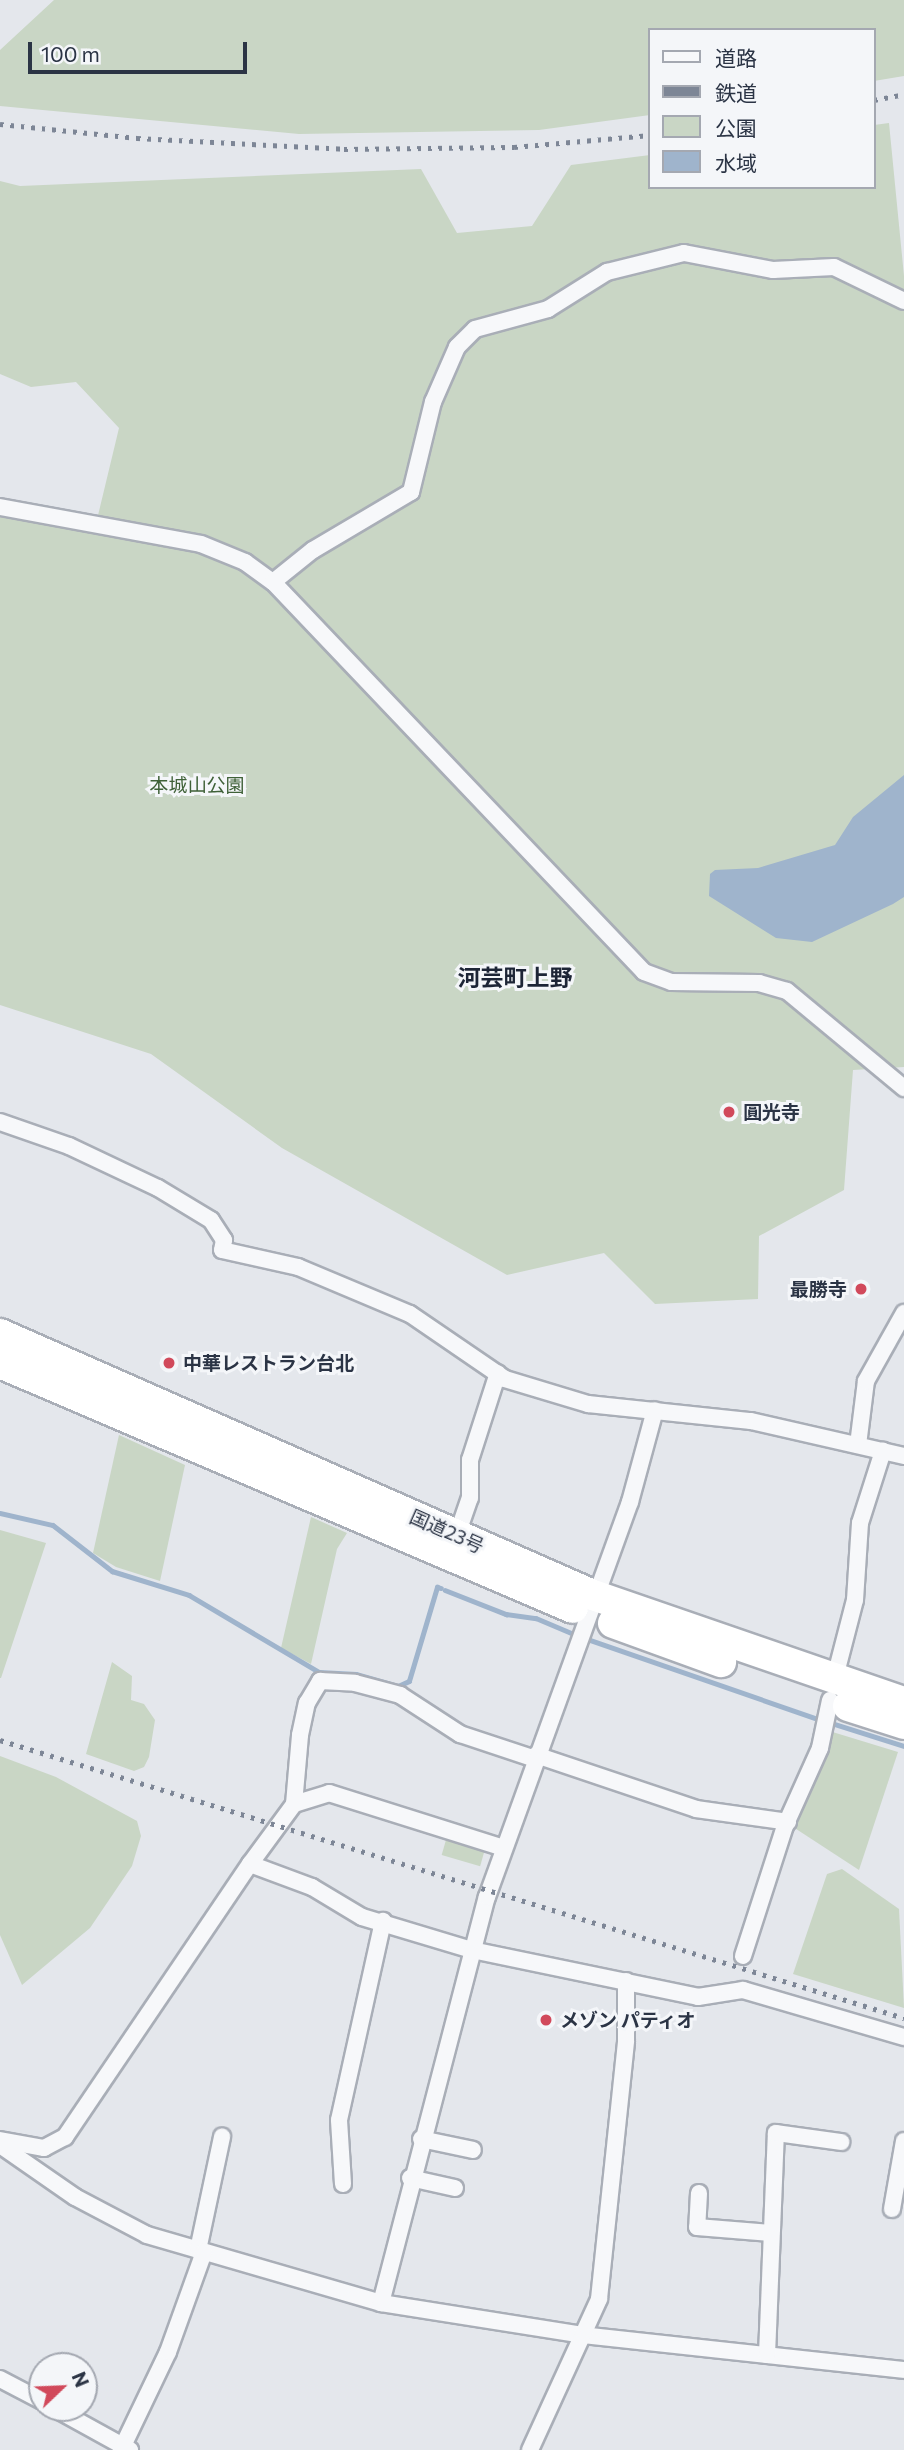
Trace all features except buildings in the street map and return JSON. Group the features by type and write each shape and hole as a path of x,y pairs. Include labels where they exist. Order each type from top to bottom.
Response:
{"highway":[{"name":"国道23号","path":"0,1335 457,1535 590,1604"},
{"name":"国道23号","path":"0,1363 590,1604 832,1690 904,1724"},
{"name":"国道23号","path":"832,1690 904,1702"}],"street":[{"path":"273,582 313,550 411,492 433,402 457,347 475,330 548,309 607,272 684,253 773,271 834,267 904,301"},
{"path":"0,508 208,546 245,562 273,582 644,972 681,983 759,983 787,991 904,1088"},
{"path":"0,1122 69,1146 158,1188 211,1220 224,1240 222,1250 298,1267 348,1284 410,1314 498,1373 588,1404 751,1421 904,1456"},
{"path":"858,1445 866,1381 904,1313"},
{"path":"457,1535 470,1498 470,1460 498,1373"},
{"path":"381,2303 410,2178 472,1950 503,1848 639,1475 654,1410"},
{"path":"743,1956 788,1822 820,1748 855,1600 860,1523 883,1451"},
{"path":"0,2143 44,2148 65,2137 250,1864 294,1804 300,1735 307,1703 320,1681 355,1683 400,1695 460,1734 696,1809 788,1822"},
{"path":"294,1804 329,1793 503,1848"},
{"path":"250,1864 312,1887 362,1917 383,1921 472,1950 698,1997 743,1990 904,2036"},
{"path":"343,2184 340,2120 383,1921"},
{"path":"530,2450 599,2299 626,2040 626,1981"},
{"path":"767,2355 776,2133 841,2142"},
{"path":"78,2422 125,2449 168,2352 201,2251 222,2137"},
{"path":"421,2139 473,2150"},
{"path":"892,2209 904,2141"},
{"path":"0,2143 120,2223 201,2251 381,2303 582,2335 904,2370"},
{"path":"410,2178 455,2188"},
{"path":"699,2193 697,2227 771,2233"},
{"path":"0,2379 28,2394"}],"green space":[{"path":"54,0 904,0 904,76 876,81 876,28 648,28 648,115 539,130 299,134 0,106 0,50"},
{"name":"本城山公園","path":"889,123 904,276 904,1067 853,1070 844,1190 759,1236 758,1299 655,1304 604,1253 507,1275 282,1148 151,1054 0,1005 0,517 94,532 119,428 76,382 31,387 0,374 0,181 20,186 421,169 457,233 532,226 571,165 648,155 648,189 876,189 876,125"},
{"path":"119,1435 185,1465 160,1581 116,1567 93,1553"},
{"path":"311,1517 347,1533 337,1549 311,1664 281,1648"},
{"path":"0,1530 46,1543 1,1678 0,1678"},
{"path":"112,1662 132,1676 131,1700 144,1704 155,1720 149,1757 144,1767 134,1771 86,1754"},
{"path":"826,1730 898,1752 859,1870 790,1825"},
{"path":"0,1756 56,1777 137,1821 141,1836 132,1866 90,1928 22,1985 0,1935"},
{"path":"448,1833 486,1844 480,1866 442,1855"},
{"path":"842,1869 899,1909 904,2008 793,1974 827,1874"}],"water":[{"path":"904,775 904,897 893,904 812,942 776,938 709,896 710,874 715,870 758,868 835,845 853,817"}],"waterway":[{"path":"0,1513 53,1525 112,1571 189,1595 319,1672 356,1674 398,1686 409,1681 437,1587 441,1588"},
{"path":"445,1590 506,1614 536,1618 571,1633"},
{"path":"587,1639 821,1720"},
{"path":"828,1722 904,1746"}],"railway":[{"path":"876,100 904,94"},
{"path":"0,124 137,138 344,149 514,147 648,135"},
{"path":"0,1740 904,2018"}],"place":[{"name":"圓光寺","path":"729,1112"},
{"name":"最勝寺","path":"861,1289"},
{"name":"中華レストラン台北","path":"169,1363"},
{"name":"メゾン パティオ","path":"546,2020"}],"district":[{"name":"河芸町上野","path":"515,977"}]}
